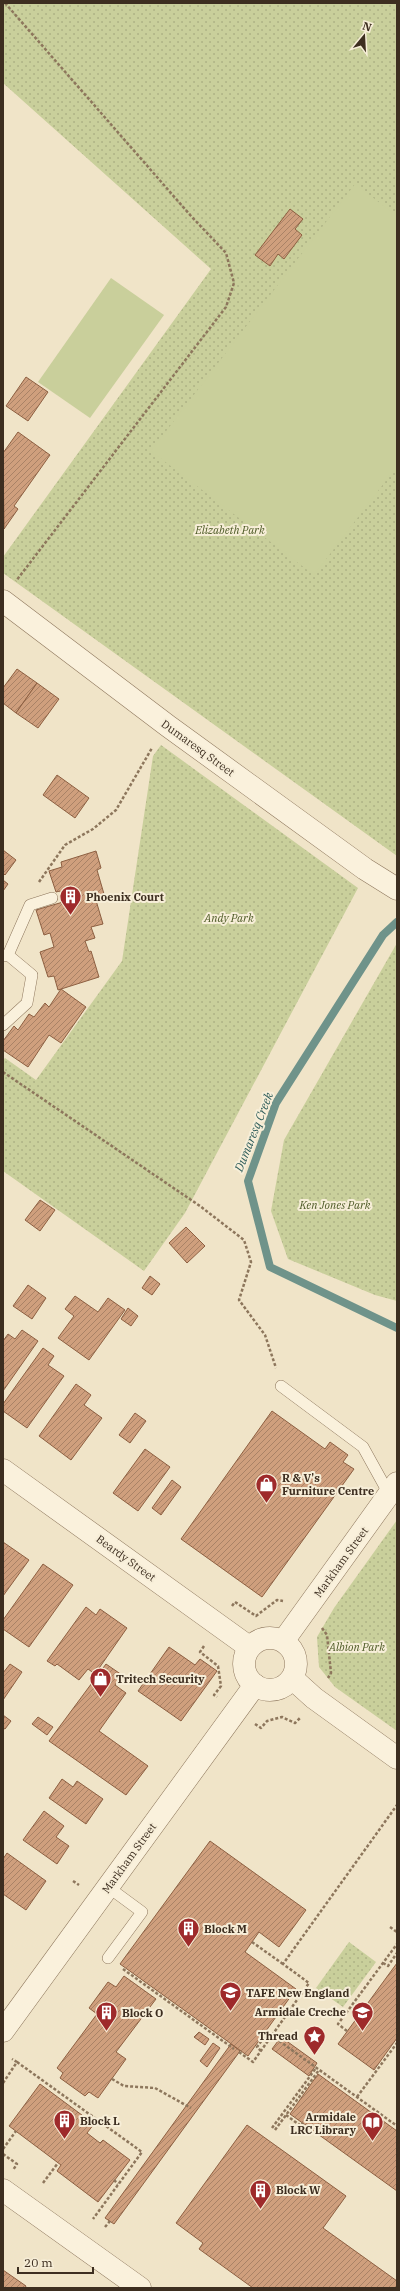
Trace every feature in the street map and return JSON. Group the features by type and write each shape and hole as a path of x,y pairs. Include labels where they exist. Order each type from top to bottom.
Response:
{"street":[{"name":"Dumaresq Street","path":"3,602 168,726 365,869 397,889"},
{"name":"Beardy Street","path":"3,1470 249,1647"},
{"name":"Markham Street","path":"284,1640 393,1489"},
{"path":"265,1637 284,1640 291,1646 297,1657 297,1667 293,1679 286,1686 273,1690 264,1689 255,1685 247,1676 243,1665 249,1647 265,1637"},
{"path":"293,1679 314,1698 397,1758"},
{"name":"Markham Street","path":"3,2031 255,1685"},
{"path":"3,2190 140,2288"}],"lane":[{"path":"3,1025 27,1003 32,975 5,956 30,905 52,898"},
{"path":"281,1386 363,1447 393,1489"},
{"path":"108,1887 142,1912 108,1958"}],"path":[{"path":"5,3 191,216 226,253 234,283 226,307 15,582"},
{"path":"38,902 34,891 65,845 93,829 116,810 152,748"},
{"path":"3,1072 200,1206 244,1240 251,1262 239,1300 265,1335 281,1386"},
{"path":"228,1612 235,1602 256,1616 277,1600 283,1601"},
{"path":"320,1626 327,1635 331,1673 328,1678"},
{"path":"204,1646 200,1652 218,1666 221,1686 214,1695 219,1699"},
{"path":"251,1722 261,1728 267,1721 282,1717 295,1723 302,1716"},
{"path":"283,1964 397,1805"},
{"path":"73,1880 80,1885"},
{"path":"390,1927 397,1932"},
{"path":"239,2052 252,2062 309,1983 252,1942"},
{"path":"347,2032 338,2024 397,1944"},
{"path":"383,1963 388,1966 397,1953"},
{"path":"108,1958 234,2048"},
{"path":"261,2051 257,2047 268,2032 266,2031"},
{"path":"271,2035 397,2126"},
{"path":"357,2097 397,2043"},
{"path":"12,2059 142,2152 93,2219"},
{"path":"3,2083 17,2062"},
{"path":"275,2130 318,2069"},
{"path":"272,2128 318,2069"},
{"path":"112,2079 124,2086 155,2088 191,2108"},
{"path":"286,2115 301,2126 303,2123"},
{"path":"3,2149 16,2131"},
{"path":"3,2154 17,2164 13,2170"},
{"path":"43,2183 58,2163"},
{"path":"114,2180 118,2184"},
{"path":"105,2227 110,2221"}],"green space":[{"name":"Elizabeth Park","path":"3,3 397,3 397,856 3,573 3,557 211,269 3,83"},
{"path":"355,184 397,216 397,466 314,575 151,451"},
{"path":"111,278 164,315 90,418 38,382"},
{"name":"Andy Park","path":"161,745 358,888 185,1213 144,1271 3,1171 3,1060 5,1058 36,1080 122,961 153,756"},
{"name":"Ken Jones Park","path":"397,943 397,1301 375,1295 288,1259 271,1211 284,1140"},
{"name":"Albion Park","path":"397,1520 397,1731 335,1687 319,1667 317,1637 334,1608"},
{"path":"349,1942 376,1962 343,2007 316,1988"}],"building":[{"path":"290,209 303,219 295,229 302,235 284,259 278,254 270,266 255,255"},
{"path":"26,377 48,392 28,421 6,406"},
{"path":"18,432 50,455 14,506 18,509 4,529 3,453"},
{"path":"17,669 37,683 16,713 3,703 3,688"},
{"path":"37,683 59,699 38,728 16,713"},
{"path":"57,775 89,798 75,818 43,795"},
{"path":"3,850 16,860 5,875 3,873"},
{"name":"Phoenix Court","path":"96,851 101,868 97,870 104,894 95,897 103,924 91,927 95,938 85,941 89,952 91,951 99,977 58,990 54,976 48,977 40,952 54,947 50,933 44,935 36,910 63,902 60,891 56,892 49,871 62,867 61,862"},
{"path":"3,880 8,884 3,891"},
{"path":"61,989 86,1007 61,1043 49,1035 28,1067 3,1050 3,1041 14,1026 18,1030 29,1014 34,1017 45,1003 49,1007"},
{"path":"40,1200 55,1210 40,1231 25,1220"},
{"path":"186,1227 205,1246 187,1263 169,1243"},
{"path":"150,1276 160,1284 152,1295 142,1288"},
{"path":"28,1285 46,1298 32,1319 13,1306"},
{"path":"75,1296 98,1312 108,1298 125,1310 89,1360 58,1338 74,1316 65,1309"},
{"path":"128,1308 138,1316 131,1326 121,1319"},
{"path":"22,1330 38,1341 3,1391 3,1341 8,1334 15,1339"},
{"path":"43,1348 54,1356 48,1365 64,1376 27,1428 3,1411 3,1404"},
{"path":"76,1384 91,1395 84,1405 102,1418 71,1460 39,1436"},
{"name":"R & V's Furniture Centre","path":"272,1411 325,1449 330,1442 348,1455 343,1462 354,1469 262,1597 181,1539"},
{"path":"135,1413 146,1421 130,1443 119,1435"},
{"path":"145,1449 170,1467 138,1511 113,1493"},
{"path":"172,1480 181,1487 161,1515 152,1508"},
{"path":"3,1542 29,1560 3,1596"},
{"path":"43,1564 73,1585 29,1647 3,1629 3,1620"},
{"path":"86,1607 96,1615 100,1609 127,1628 95,1674 88,1669 79,1680 57,1664 55,1666 47,1661"},
{"path":"169,1647 195,1665 200,1659 217,1671 181,1721 138,1691"},
{"path":"10,1664 22,1672 3,1700 3,1673"},
{"path":"106,1664 122,1675 115,1685 126,1693 99,1731 148,1766 126,1795 49,1741"},
{"path":"3,1715 11,1721 5,1729 3,1728"},
{"path":"38,1717 53,1727 47,1735 32,1724"},
{"path":"62,1779 73,1787 77,1781 103,1799 86,1824 49,1798"},
{"path":"44,1811 64,1826 56,1837 69,1846 57,1864 23,1840"},
{"name":"Block M","path":"210,1841 306,1910 279,1947 259,1932 245,1952 296,1989 248,2056 120,1964"},
{"path":"7,1853 46,1881 26,1910 3,1894 3,1859"},
{"path":"397,1963 397,2038 374,2070 338,2044"},
{"name":"Block O","path":"124,1976 156,1999 116,2052 126,2059 98,2098 89,2092 85,2096 60,2078 63,2073 57,2068 97,2014 89,2008 108,1982 116,1987"},
{"path":"199,2032 209,2039 205,2045 194,2037"},
{"path":"281,2037 317,2063 309,2076 272,2049"},
{"path":"213,2043 220,2048 207,2067 200,2061"},
{"path":"231,2044 240,2051 114,2224 105,2218"},
{"path":"318,2074 397,2131 397,2191 290,2114"},
{"name":"Block L","path":"40,2084 94,2124 87,2133 100,2143 103,2140 130,2160 98,2202 57,2171 61,2165 9,2126"},
{"name":"Block W","path":"247,2125 346,2196 323,2228 397,2281 397,2288 253,2288 199,2249 203,2243 176,2223"},
{"path":"3,2270 26,2286 25,2288 3,2288"}],"waterway":[{"name":"Dumaresq Creek","path":"397,922 383,935 276,1103 248,1181 270,1267 397,1328"}],"place":[{"name":"Phoenix Court","path":"70,916"},
{"name":"R & V's Furniture Centre","path":"267,1504"},
{"name":"Tritech Security","path":"101,1698"},
{"name":"Block M","path":"189,1948"},
{"name":"TAFE New England","path":"230,2012"},
{"name":"Block O","path":"106,2032"},
{"name":"Armidale Creche","path":"362,2032"},
{"name":"Thread","path":"314,2056"},
{"name":"Block L","path":"64,2140"},
{"name":"Armidale LRC Library","path":"372,2142"},
{"name":"Block W","path":"261,2210"}]}
